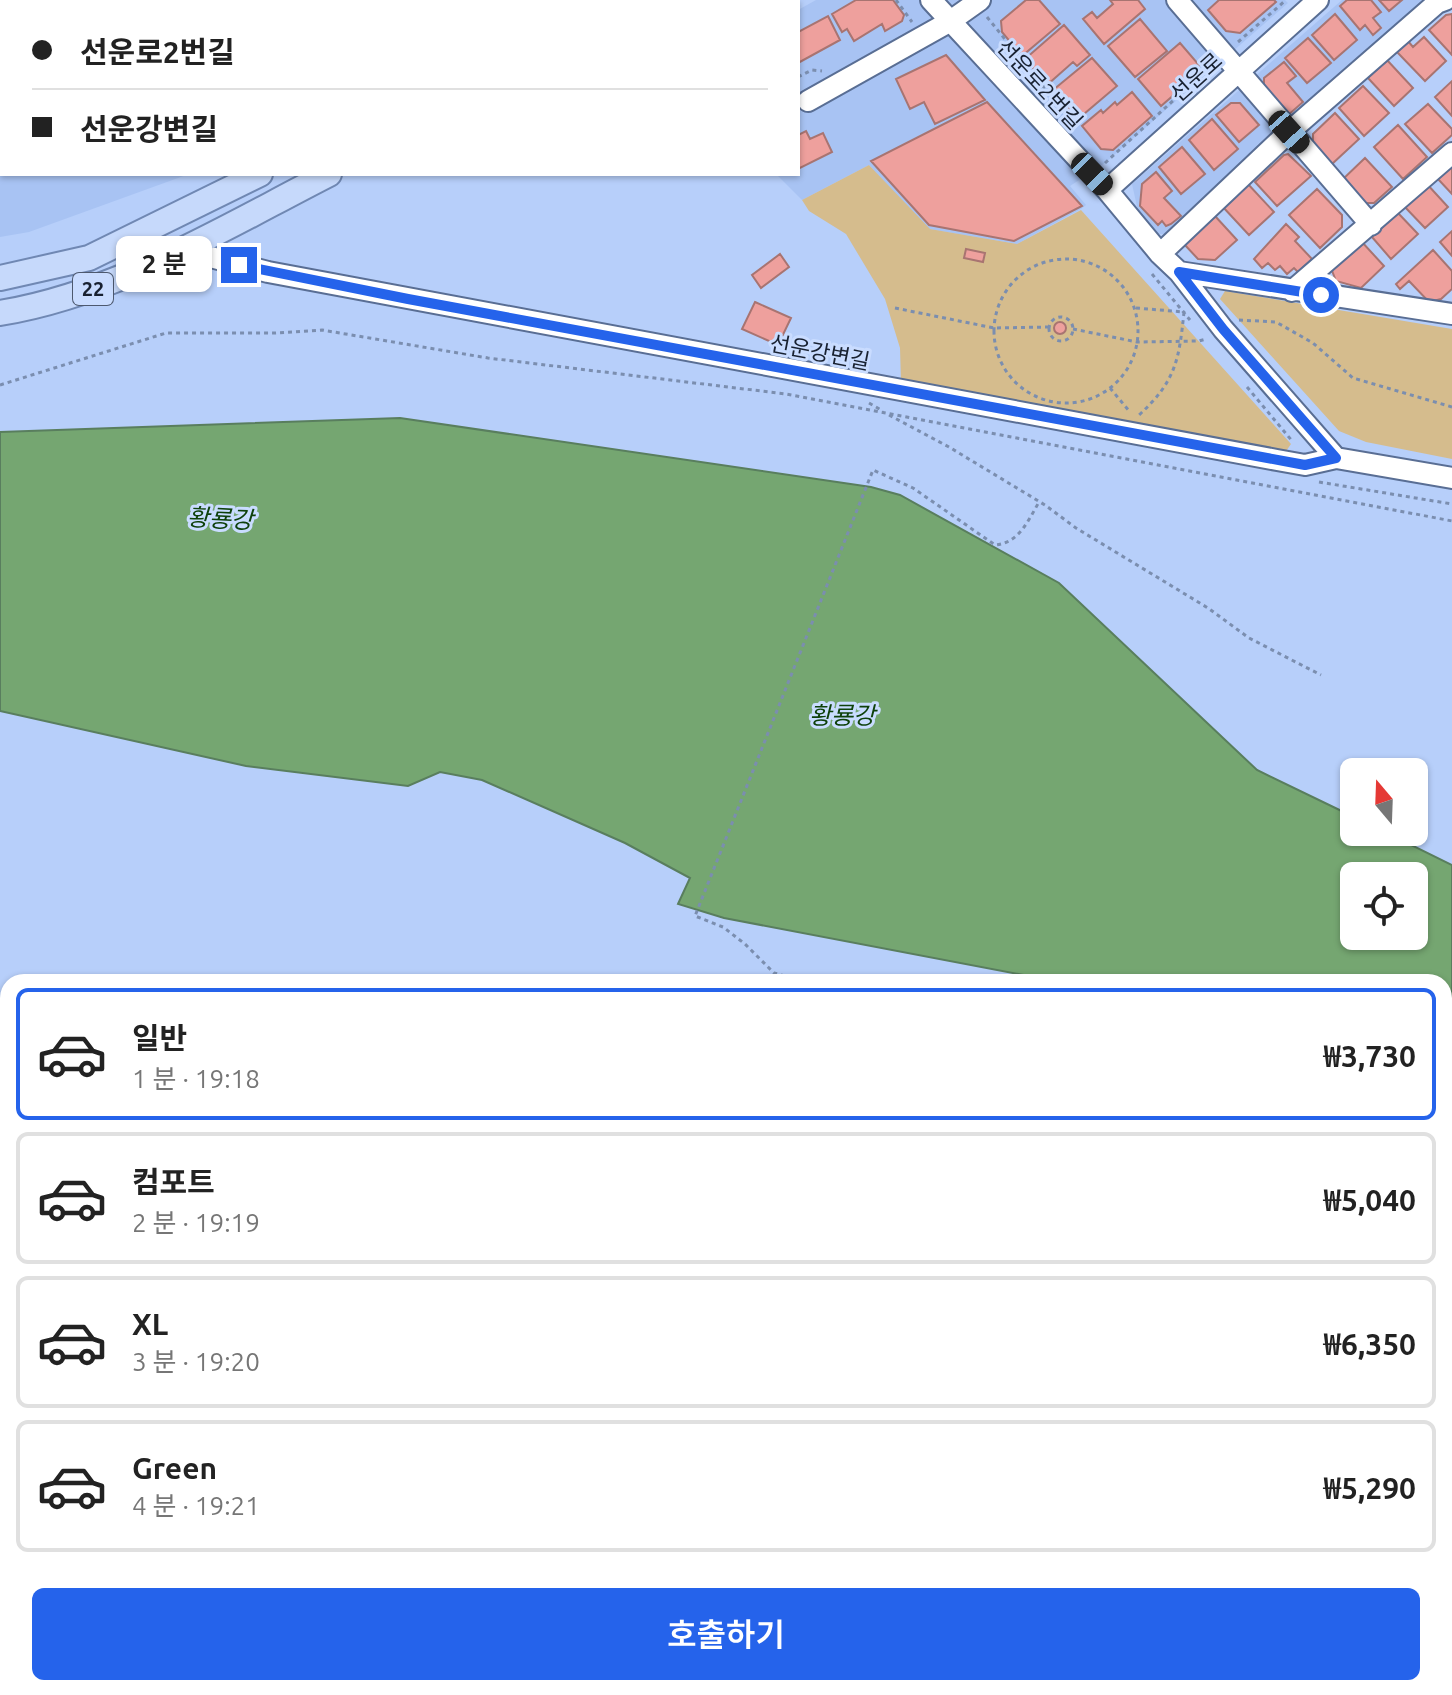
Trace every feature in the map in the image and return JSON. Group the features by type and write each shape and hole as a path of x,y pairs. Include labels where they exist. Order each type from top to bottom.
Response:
{"main road":[{"name":"22","path":"0,278 89,258 256,176"},
{"name":"22","path":"0,313 97,288 325,176"}],"street":[{"name":"선운로2번길","path":"931,0 1107,190 1336,458"},
{"path":"1177,0 1371,225"},
{"name":"선운로","path":"1107,190 1318,0"},
{"path":"1160,254 1289,132 1437,3 1445,0"},
{"path":"808,101 980,5"},
{"path":"1292,291 1452,153"},
{"name":"선운강변길","path":"180,249 268,272 1291,463 1305,465 1336,458 1452,478"},
{"path":"1179,272 1292,291 1450,311"}],"path":[{"path":"1233,46 1286,0"},
{"path":"980,5 1076,127"},
{"path":"1105,163 1214,63"},
{"path":"1062,259 1086,262 1108,273 1125,290 1135,308 1137,342 1132,360 1119,380 1101,395 1078,403 1055,403 1032,396 1013,382 1000,363 993,340 994,317 1003,295 1018,276 1038,264 1062,259"},
{"path":"895,308 994,328 1049,327"},
{"path":"1110,388 1135,418 1165,386 1175,368 1184,312 1135,308"},
{"path":"1060,316 1070,320 1073,329 1071,336 1062,341 1052,337 1049,327 1060,316"},
{"path":"1234,323 1239,320 1276,322 1313,343 1353,378 1452,407"},
{"path":"1073,329 1137,342 1206,339"},
{"path":"0,385 166,333 322,330 488,358 786,394 1452,521"},
{"path":"1246,386 1295,445"},
{"path":"863,400 949,447 1039,502 1208,608 1249,638 1321,675"},
{"path":"778,974 723,927 695,916 873,470 913,488 995,545 1008,544 1019,534 1039,502"},
{"path":"1317,482 1452,504"}],"shaded area":[{"path":"816,0 1285,0 1288,3 1105,163 1070,186 1086,205 1017,244 929,229 869,165 802,200 778,176 800,176 800,9"},
{"path":"1342,0 1423,0 1169,234 1158,234 1138,211 1132,184"},
{"path":"869,165 930,229 1017,244 1081,210 1291,444 1284,454 901,383 900,348 885,299 846,234 809,211 802,200"},
{"path":"0,176 183,176 29,232 0,237"},
{"path":"1225,291 1452,329 1452,459 1366,442 1339,431 1220,299"}],"water":[{"name":"황룡강","path":"400,418 871,487 900,495 1059,583 1257,770 1340,810 1340,846 1413,846 1452,865 1452,974 1018,974 724,918 678,904 690,878 625,843 482,780 440,772 408,786 246,766 0,711 0,432"}],"building":[{"path":"856,0 893,0 904,15 902,21 885,31 882,24 854,41 847,29 842,32 832,14"},
{"path":"1026,0 1039,0 1060,24 1022,56 1002,32 1001,21"},
{"path":"1110,0 1138,0 1145,9 1104,44 1083,19 1092,12 1097,18 1113,4"},
{"path":"1219,0 1276,2 1240,33 1226,31 1208,10"},
{"path":"1347,0 1371,0 1381,12 1373,18 1381,28 1373,35 1365,25 1360,30 1340,6"},
{"path":"1379,0 1402,0 1389,11"},
{"path":"1335,14 1357,40 1334,60 1312,35"},
{"path":"1452,14 1452,55 1429,30 1446,15"},
{"path":"828,16 840,40 800,62 800,31"},
{"path":"1140,19 1167,51 1135,77 1108,46"},
{"path":"1064,25 1090,55 1077,66 1073,62 1047,85 1025,59"},
{"path":"1424,37 1446,61 1425,81 1397,52 1408,41 1413,47"},
{"path":"1308,38 1331,63 1307,83 1285,58"},
{"path":"1180,43 1199,65 1198,74 1161,106 1138,79"},
{"path":"946,55 985,100 935,124 924,102 910,109 896,79"},
{"path":"1092,58 1117,86 1078,119 1053,90"},
{"path":"1387,60 1413,88 1394,106 1368,78"},
{"path":"1284,62 1296,76 1287,83 1303,102 1287,116 1264,89 1264,78"},
{"path":"1452,81 1452,116 1435,97"},
{"path":"1363,86 1389,113 1364,136 1339,108"},
{"path":"1132,92 1152,116 1113,150 1101,149 1082,126 1101,110 1103,113 1115,102 1117,105"},
{"path":"987,102 1082,206 1014,241 929,225 871,161"},
{"path":"1231,103 1240,103 1259,125 1239,142 1216,115"},
{"path":"1428,104 1452,129 1452,135 1432,153 1405,124"},
{"path":"1335,113 1359,139 1332,164 1313,144 1313,134"},
{"path":"1212,119 1238,149 1214,170 1189,140"},
{"path":"1398,125 1427,157 1403,179 1374,147"},
{"path":"806,131 810,139 823,133 832,152 800,168 800,134"},
{"path":"1182,147 1205,174 1181,194 1159,167"},
{"path":"1288,154 1311,176 1277,206 1255,182"},
{"path":"1365,158 1392,187 1374,203 1363,203 1342,180"},
{"path":"1452,166 1452,194 1438,179"},
{"path":"1156,172 1172,191 1164,198 1181,216 1166,226 1162,221 1158,225 1140,206 1142,184"},
{"path":"1247,183 1274,212 1249,235 1222,206"},
{"path":"1426,183 1448,207 1425,228 1403,205"},
{"path":"1317,189 1342,215 1342,227 1320,248 1289,215"},
{"path":"1398,213 1418,234 1391,259 1372,237"},
{"path":"1215,216 1237,240 1215,260 1198,259 1184,244"},
{"path":"1286,224 1299,237 1295,241 1312,259 1298,272 1294,268 1287,274 1280,266 1275,270 1268,263 1262,268 1254,259"},
{"path":"1452,231 1452,256 1440,242"},
{"path":"1361,241 1384,266 1361,288 1336,281 1331,268"},
{"path":"966,249 985,253 983,262 964,258"},
{"path":"1433,250 1452,271 1452,289 1441,299 1429,302 1409,281 1400,289 1396,284"},
{"path":"780,254 789,267 761,288 752,275"},
{"path":"755,302 791,318 778,345 742,329"},
{"path":"1055,323 1065,323 1065,333 1055,333"}],"route":[{"path":"239,265 1305,465 1336,458 1223,329 1179,272 1321,295"}]}
